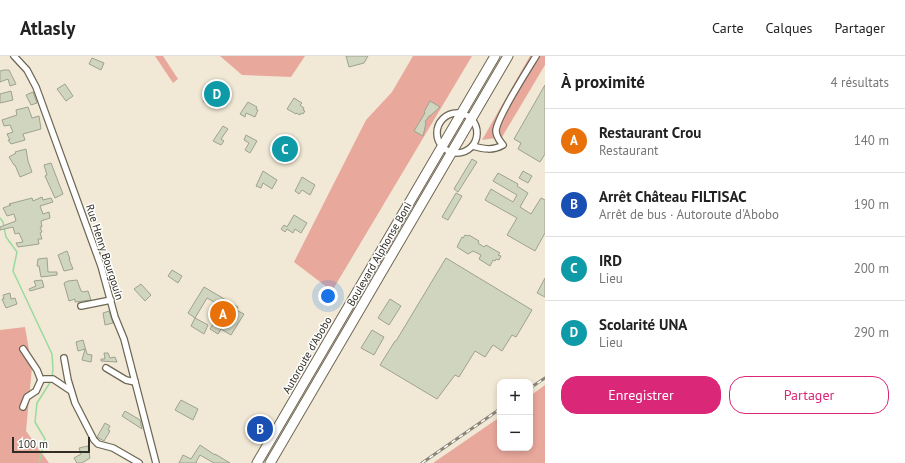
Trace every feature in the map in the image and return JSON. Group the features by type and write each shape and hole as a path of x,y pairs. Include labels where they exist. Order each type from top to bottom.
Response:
{"main road":[{"path":"461,113 495,56"},
{"name":"Boulevard Alphonse Boni","path":"270,463 508,56"},
{"name":"Autoroute d'Abobo","path":"257,463 461,113"}],"street":[{"name":"Rue Henry Bourgouin","path":"14,56 27,70 36,87 98,259 124,339 156,463"},
{"path":"473,146 492,149 503,145 496,135 497,125 536,56"},
{"path":"461,113 471,118 475,124 477,132 473,146 460,152 452,152 446,149 442,145 438,134 440,123 444,118 449,115 461,113"},
{"path":"81,306 111,300"},
{"path":"22,349 43,380"},
{"path":"64,358 71,391 82,419 94,440 98,444 113,448 139,463"},
{"path":"106,368 126,380 135,382"},
{"path":"43,380 53,379 71,391"},
{"path":"23,407 28,397 36,391 43,380"}],"shaded area":[{"path":"155,56 163,56 178,79 173,83"},
{"path":"220,56 305,56 291,77 242,75"},
{"path":"413,56 472,56 332,291 294,262 366,120 392,92"},
{"path":"530,56 545,56 545,65 502,137 482,140"},
{"path":"25,327 32,367 26,431 49,463 0,463 0,330"},
{"path":"545,385 545,463 433,463 497,419 497,451 533,451 533,394"}],"building":[{"path":"346,56 368,56 364,63 349,67"},
{"path":"92,58 104,63 101,70 89,64"},
{"path":"9,70 16,84 10,86 8,79 0,82 0,71"},
{"path":"213,82 229,92 220,107 210,100 207,104 203,101 204,96"},
{"path":"65,84 73,96 66,101 57,89"},
{"path":"545,85 545,154 540,162 518,149 521,143 514,139"},
{"path":"11,91 13,100 0,103 0,94"},
{"path":"33,92 37,103 31,105 26,95"},
{"path":"294,98 302,103 300,105 305,111 303,114 296,114 287,109"},
{"path":"430,101 440,107 429,116 425,122 423,136 414,131 425,113 424,112"},
{"path":"248,102 257,107 256,109 258,110 255,117 246,113 245,117 240,114"},
{"path":"28,107 32,118 39,116 41,129 23,134 25,140 11,144 8,140 10,140 7,134 13,132 10,125 4,126 2,120 17,115 16,110"},
{"path":"223,126 228,129 221,139 224,141 221,145 213,141"},
{"path":"246,135 257,141 250,153 245,150 249,143 244,140"},
{"path":"283,140 294,147 287,159 276,152"},
{"path":"26,149 32,172 20,177 15,165 9,157 16,153 15,152"},
{"path":"472,159 477,162 458,192 454,189"},
{"path":"51,163 63,194 55,198 45,176 47,175 44,165"},
{"path":"263,171 277,180 272,189 263,183 261,188 256,186"},
{"path":"523,171 532,176 528,183 519,178"},
{"path":"498,173 518,184 517,186 528,193 520,207 531,214 541,198 545,200 545,233 535,251 507,235 517,218 485,200 491,189 513,202 517,195 493,181"},
{"path":"302,177 315,185 310,195 302,190 299,194 295,191"},
{"path":"456,193 462,196 448,220 442,217"},
{"path":"42,197 43,200 51,198 53,202 40,206 43,214 49,212 50,218 41,221 42,227 40,227 42,232 40,233 42,239 38,239 39,244 18,247 16,243 23,242 19,233 15,234 13,227 0,230 0,227 16,221 14,214 7,216 3,208 11,205 9,204 32,198 33,201"},
{"path":"294,215 307,223 301,233 295,229 293,233 287,229 285,232 281,229 284,225 287,227"},
{"path":"465,235 469,235 479,241 478,243 484,247 486,245 500,253 498,255 501,256 499,260 493,260 490,266 479,259 481,255 473,251 468,254 457,247 462,237 463,238"},
{"path":"67,251 73,269 64,271 58,255"},
{"path":"47,258 48,272 57,272 57,275 41,277 39,266 37,266 38,259"},
{"path":"446,258 532,310 516,337 512,335 502,351 493,345 485,357 475,351 459,377 455,375 437,399 380,365"},
{"path":"172,270 182,276 178,283 168,276"},
{"path":"545,278 545,297 537,293"},
{"path":"42,280 44,287 30,291 29,289 36,286 34,281"},
{"path":"77,280 81,291 88,291 91,300 75,302 75,299 69,301 64,283"},
{"path":"141,284 151,295 145,301 134,289"},
{"path":"204,287 238,307 236,310 244,314 231,335 221,329 218,334 210,329 217,318 227,324 234,313 207,298 195,318 188,313"},
{"path":"10,293 11,299 15,298 17,304 6,308 2,299 4,299 3,295"},
{"path":"390,299 401,306 389,325 378,318"},
{"path":"109,311 113,323 105,325 103,313"},
{"path":"195,318 208,325 204,334 191,326"},
{"path":"372,330 384,337 374,355 361,348"},
{"path":"83,340 87,354 92,355 91,362 82,360 85,349 78,351 76,342"},
{"path":"104,353 108,353 110,358 115,357 117,362 101,361 101,359 105,359"},
{"path":"181,400 198,409 193,420 175,410"},
{"path":"125,411 140,420 142,429 122,416"},
{"path":"105,423 110,426 108,430 110,431 104,441 97,437"},
{"path":"200,445 230,463 214,463 200,455 196,462 197,463 179,463 183,455 191,459"},
{"path":"88,446 90,458 82,463 77,463 74,458 81,454 79,448"}],"waterway":[{"path":"0,218 3,222 6,237 17,252 13,271 52,354 52,377"},
{"path":"39,463 45,439 35,422 37,403 51,381"}],"railway":[{"path":"533,386 545,378"},
{"path":"422,463 497,411"}],"place":[{"name":"Scolarité UNA","path":"217,94"},
{"name":"IRD","path":"285,149"},
{"name":"Restaurant Crou","path":"223,314"},
{"name":"Arrêt Château FILTISAC","path":"260,429"}]}
